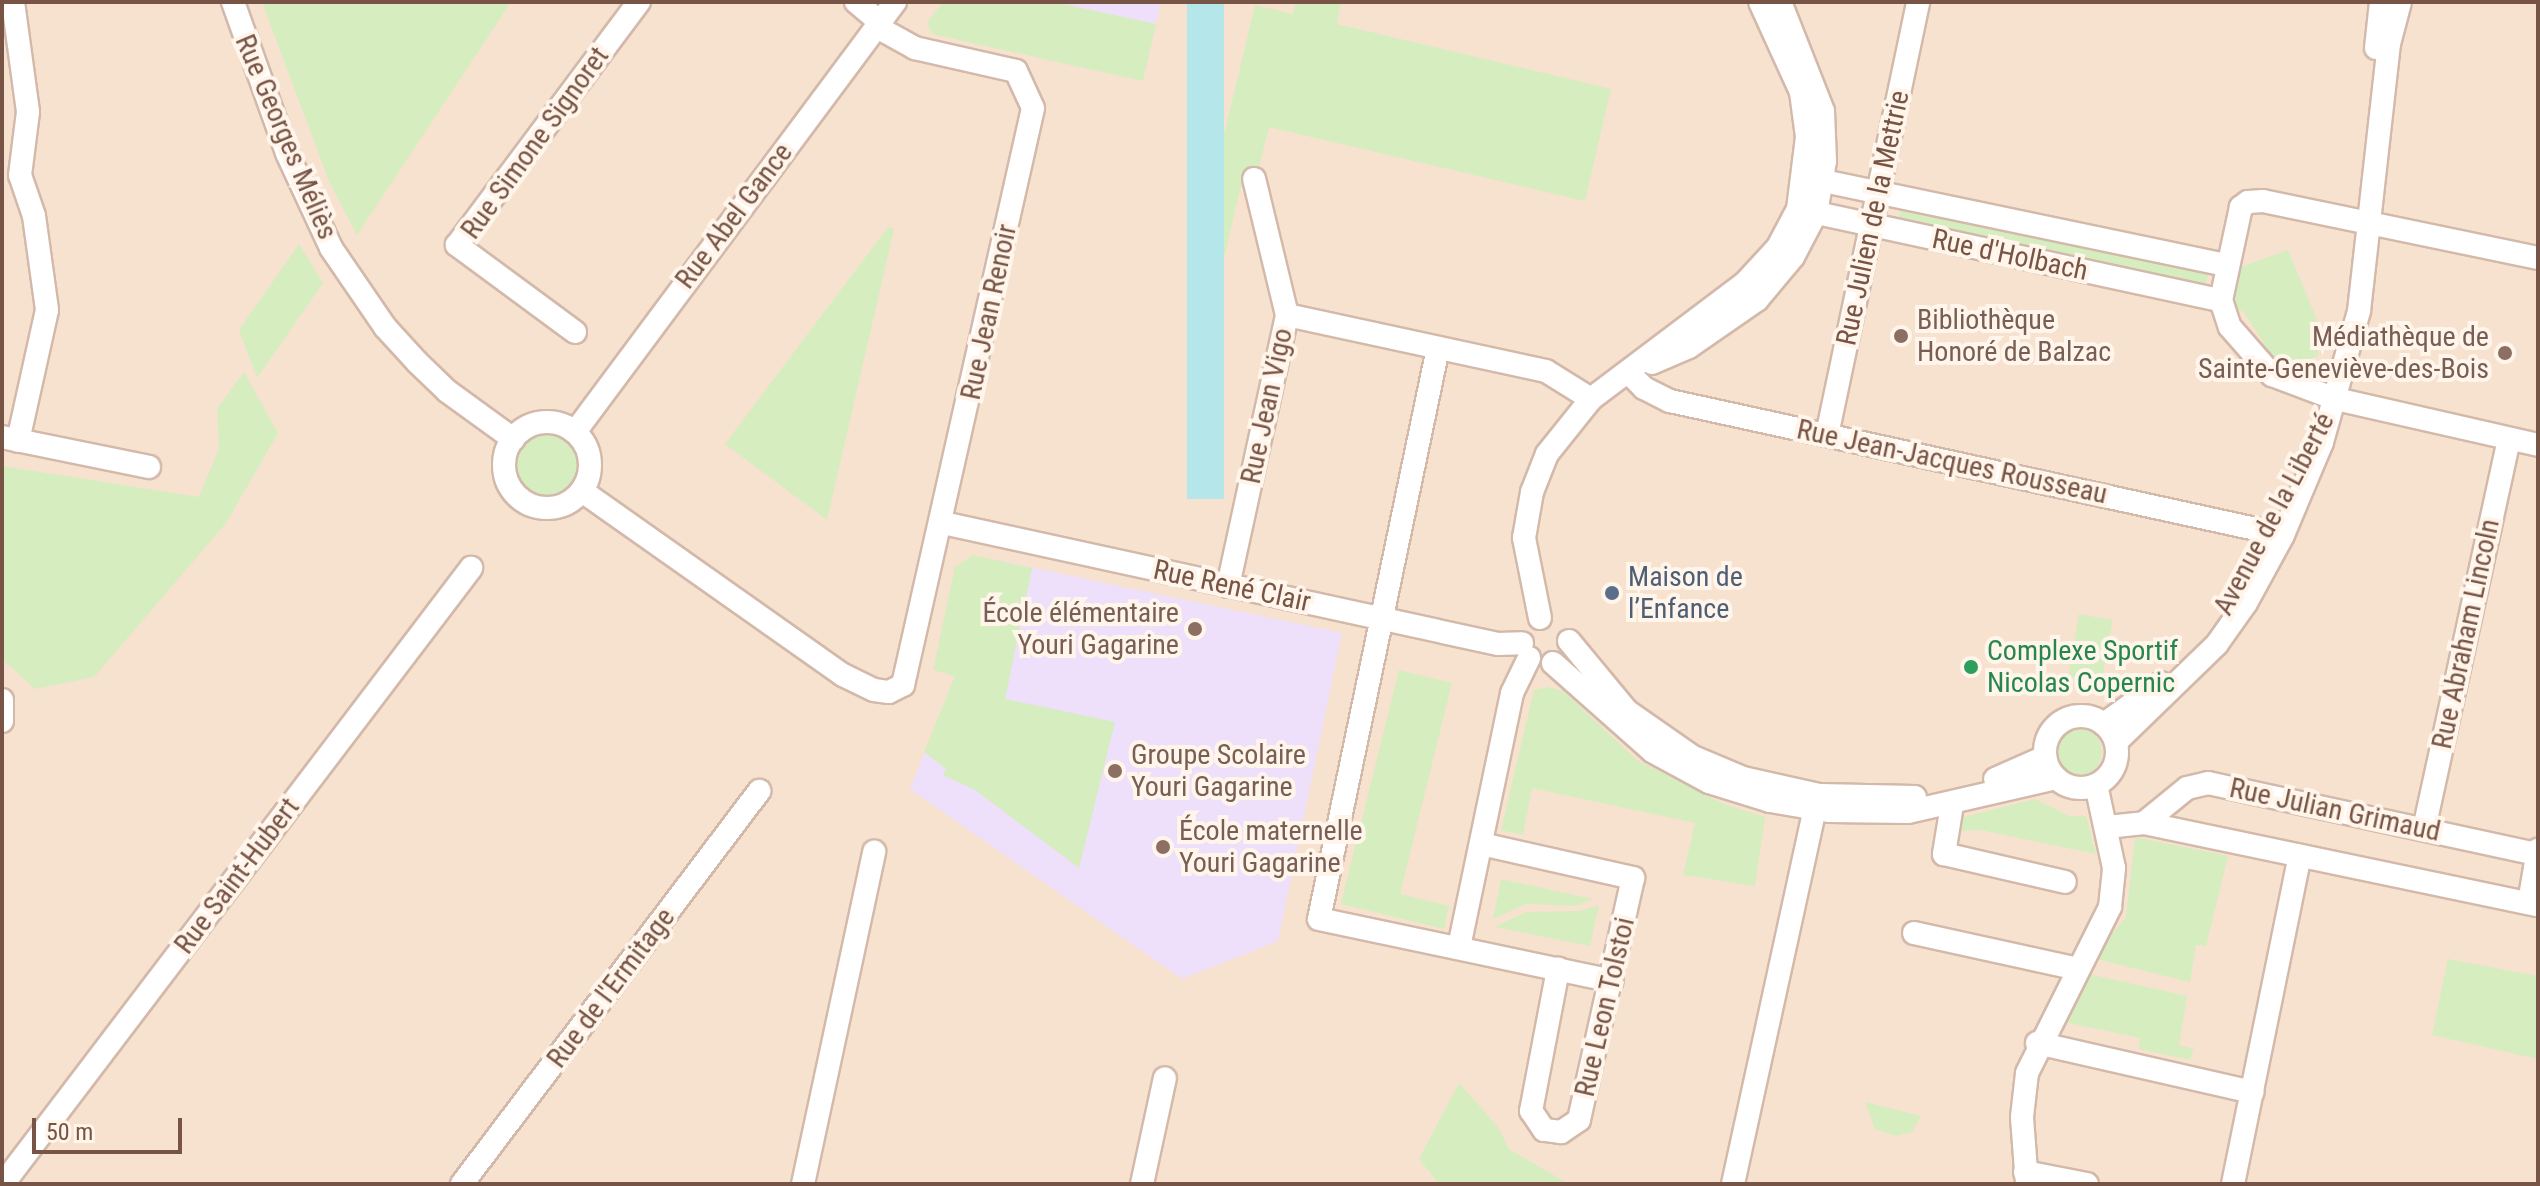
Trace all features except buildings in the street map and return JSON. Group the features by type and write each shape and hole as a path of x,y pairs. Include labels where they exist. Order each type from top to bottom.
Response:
{"street":[{"path":"13,2 28,112 20,175 34,216 47,310 10,439 149,467"},
{"name":"Rue Georges Méliès","path":"233,2 287,153 331,248 385,327 417,362 513,439"},
{"name":"Rue Simone Signoret","path":"575,332 457,245 639,2"},
{"path":"856,2 878,25"},
{"name":"Rue Abel Gance","path":"575,432 895,2"},
{"path":"1760,2 1801,92 1814,179"},
{"path":"1540,618 1525,559 1532,492 1547,454 1591,399 1745,283 1807,211 1823,111 1780,2"},
{"name":"Rue Julien de la Mettrie","path":"1827,435 1918,2"},
{"name":"Avenue de la Liberté","path":"2096,785 2116,762 2110,733 2217,644 2276,534 2336,399 2359,311 2371,224 2384,17 2400,2"},
{"name":"Rue Jean Renoir","path":"582,491 843,675 889,692 903,685 909,673 943,523 1033,108 1016,71 915,48 878,25"},
{"name":"Rue Jean Vigo","path":"1228,586 1287,315 1254,179"},
{"name":"Rue d'Holbach","path":"1814,179 1880,190 2227,265"},
{"path":"2538,258 2263,201 2248,202 2241,207 2221,300 2230,327 2272,375 2336,399 2538,445"},
{"name":"Rue d'Holbach","path":"1807,211 2221,300"},
{"path":"1287,315 1546,371 1591,399"},
{"path":"1438,348 1319,919 1612,981"},
{"name":"Rue Jean-Jacques Rousseau","path":"1629,373 1644,388 1670,401 2276,534"},
{"path":"550,422 575,432 589,454 582,491 561,506 523,500 506,479 504,465 513,439 523,429 550,422"},
{"name":"Rue Abraham Lincoln","path":"2424,829 2509,439"},
{"name":"Rue René Clair","path":"943,523 1526,650"},
{"name":"Rue Saint-Hubert","path":"3,1184 471,568"},
{"path":"1459,947 1512,693 1526,650 1528,625 1540,618 1560,622 1569,641 1595,677 1660,738 1693,757 1773,786 1819,795 1915,797 2016,773 2045,757"},
{"path":"1553,663 1565,655 1569,641"},
{"path":"1526,650 1553,663 1626,732 1679,768 1738,793 1815,809 1894,812 1952,805 2056,778"},
{"path":"2,700 2,721"},
{"path":"2087,1184 2026,1178 2027,1073 2037,1043 2110,907 2114,868 2096,785 2075,787 2056,778 2045,757 2049,734 2065,719 2085,716 2110,733"},
{"name":"Rue Julian Grimaud","path":"2144,823 2187,788 2208,783 2538,852"},
{"name":"Rue de l'Ermitage","path":"462,1184 759,791"},
{"path":"1952,805 1944,854 2065,882"},
{"path":"1733,1184 1815,809"},
{"name":"Rue Julian Grimaud","path":"2107,827 2144,823 2533,904"},
{"name":"Rue Leon Tolstoi","path":"1481,844 1633,878 1579,1120 1572,1129 1544,1130 1531,1111 1558,969"},
{"path":"803,1184 874,852"},
{"path":"2533,904 2538,852"},
{"path":"2233,1184 2300,856"},
{"path":"1914,933 2078,969"},
{"path":"2037,1043 2253,1092"},
{"path":"1142,1184 1165,1078"}],"shaded area":[{"path":"2,2 2538,2 2538,1184 2,1184"},
{"path":"1053,2 1161,2 1156,24"},
{"name":"Groupe Scolaire Youri Gagarine","path":"1001,561 1342,633 1278,941 1182,979 910,789"}],"green space":[{"path":"262,2 511,2 357,235 329,181"},
{"path":"943,2 1053,2 1156,24 1143,81 932,34 927,22"},
{"path":"1296,2 1341,2 1337,24 1611,89 1585,201 1269,127 1258,171 1245,168 1225,254 1197,248 1255,5 1293,14"},
{"path":"1902,204 2209,269 2206,286 1898,221"},
{"path":"888,227 894,229 827,520 725,444"},
{"path":"299,244 323,283 257,378 239,330"},
{"path":"2288,250 2317,320 2318,356 2283,368 2264,355 2265,345 2243,311 2233,310 2235,269"},
{"path":"244,372 278,433 226,523 94,677 35,689 2,659 2,466 199,497 219,448 217,409"},
{"path":"546,431 559,434 569,441 576,451 579,464 576,477 569,487 559,494 546,497 533,494 523,487 516,477 513,464 516,451 523,441 533,434"},
{"path":"973,555 1032,568 1005,699 1115,722 1079,868 975,790 943,775 946,769 924,752 955,676 933,670 955,567"},
{"path":"2079,614 2112,620 2102,682 2068,676"},
{"path":"1399,670 1452,683 1400,894 1449,906 1444,929 1341,904"},
{"path":"1548,687 1563,691 1637,760 1724,804 1765,817 1755,886 1683,875 1695,823 1532,788 1523,835 1501,830 1534,690"},
{"path":"2078,728 2095,735 2102,752 2095,769 2078,776 2061,769 2054,752 2061,735"},
{"path":"2035,799 2069,816 2086,816 2096,854 1981,830 1958,831 1956,819"},
{"path":"2135,837 2228,856 2206,946 2196,945 2190,982 2092,958 2126,917"},
{"path":"1501,879 1593,899 1577,906 1526,904 1493,919"},
{"path":"1599,905 1590,946 1495,927 1526,912 1580,911"},
{"path":"2448,959 2538,976 2538,1059 2432,1035"},
{"path":"2084,973 2187,996 2179,1045 2194,1049 2190,1060 2139,1049 2140,1038 2055,1020"},
{"path":"1459,1083 1498,1127 1509,1149 1569,1184 1439,1184 1419,1159"},
{"path":"1865,1102 1921,1116 1912,1132 1896,1136 1875,1129"}],"water":[{"path":"1187,2 1224,2 1224,499 1187,499"}],"place":[{"name":"Bibliothèque Honoré de Balzac","path":"1901,336"},
{"name":"Médiathèque de Sainte-Geneviève-des-Bois","path":"2505,353"},
{"name":"Maison de l’Enfance","path":"1612,593"},
{"name":"École élémentaire Youri Gagarine","path":"1195,629"},
{"name":"Complexe Sportif Nicolas Copernic","path":"1971,667"},
{"name":"Groupe Scolaire Youri Gagarine","path":"1115,771"},
{"name":"École maternelle Youri Gagarine","path":"1163,847"}]}
